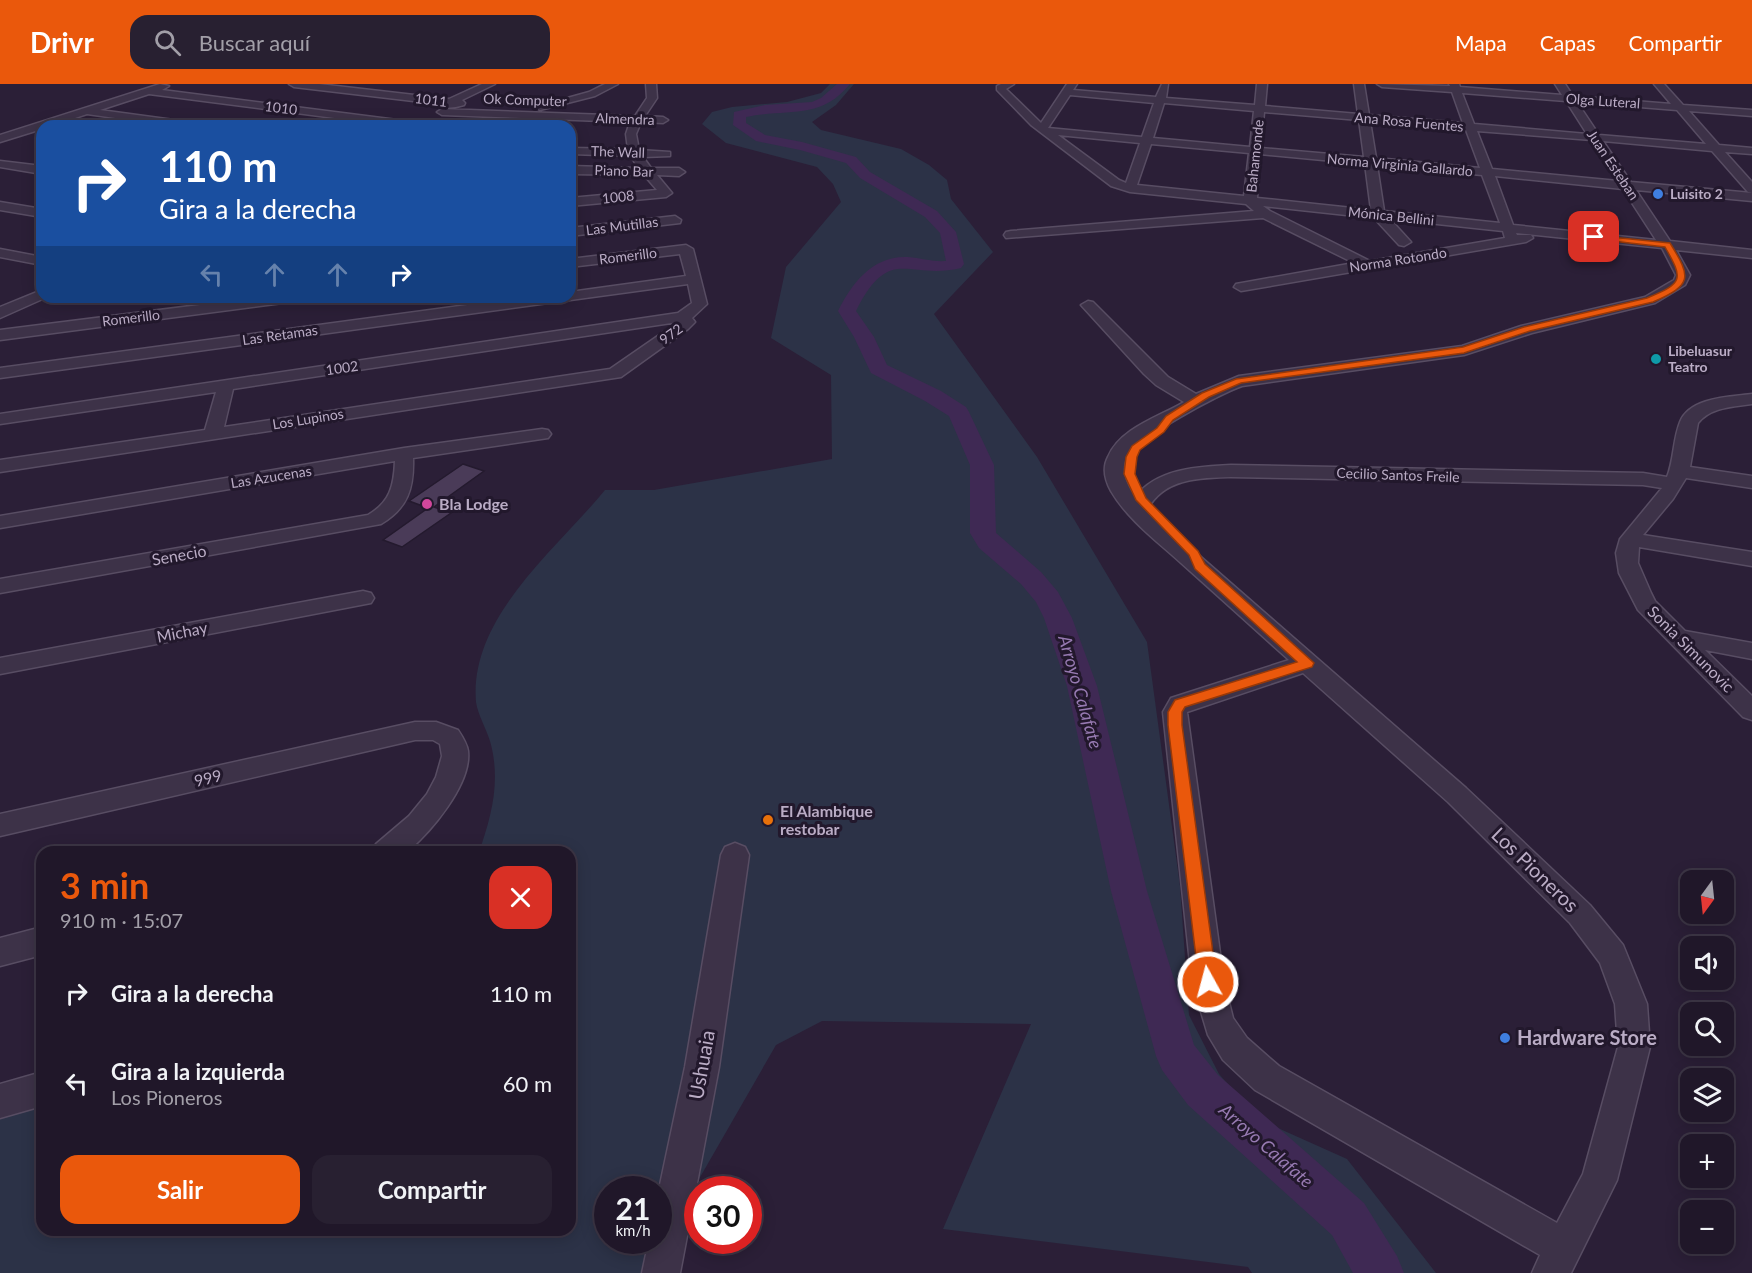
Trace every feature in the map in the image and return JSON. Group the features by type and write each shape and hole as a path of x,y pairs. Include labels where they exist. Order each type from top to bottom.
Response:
{"street":[{"path":"57,120 169,84"},
{"name":"1011","path":"294,84 455,103"},
{"path":"419,119 490,84"},
{"path":"497,84 502,85"},
{"path":"564,101 592,94 613,84"},
{"path":"650,172 634,152 631,134 644,104 653,95 651,84"},
{"path":"1002,86 1045,130 1115,183 1130,188 1166,84"},
{"name":"Bahamonde","path":"1262,84 1250,201 1265,214 1368,265"},
{"path":"1359,84 1378,214 1404,242"},
{"name":"Olga Luteral","path":"1382,84 1455,87 1752,113"},
{"name":"Juan Esteban","path":"1551,84 1564,98 1619,185 1660,244"},
{"name":"Juan Esteban","path":"1560,84 1564,98"},
{"path":"1659,84 1752,189"},
{"path":"455,103 478,98 502,85"},
{"path":"1455,87 1510,234"},
{"path":"1045,130 1069,88"},
{"name":"Ana Rosa Fuentes","path":"1069,88 1160,100 1752,151"},
{"name":"1010","path":"148,91 419,119"},
{"path":"543,120 549,103 559,91"},
{"name":"Ok Computer","path":"535,100 549,103 564,101 594,103"},
{"path":"489,120 549,103"},
{"path":"87,111 152,120"},
{"name":"Almendra","path":"419,119 508,114 538,120"},
{"name":"Almendra","path":"576,120 663,120"},
{"path":"0,139 36,126"},
{"name":"Norma Virginia Gallardo","path":"1045,130 1752,197"},
{"path":"17,132 36,135"},
{"name":"The Wall","path":"576,149 666,154"},
{"path":"0,164 36,169"},
{"name":"Piano Bar","path":"576,170 679,172"},
{"name":"1008","path":"576,201 666,193 650,172"},
{"name":"Mónica Bellini","path":"1130,188 1378,214 1510,234"},
{"path":"0,206 36,212"},
{"path":"1011,235 1265,214"},
{"name":"Las Mutillas","path":"576,231 675,220"},
{"name":"Norma Rotondo","path":"1241,286 1368,265 1510,234 1555,233 1660,244"},
{"path":"1660,244 1752,254"},
{"name":"Los Pioneros","path":"1557,1260 1599,1180 1634,1047 1631,1004 1612,955 1580,914 1457,795 1200,566 1194,553 1139,506 1129,474 1131,457 1136,448 1161,430 1170,418 1195,401 1239,381 1441,355 1464,350 1527,329 1650,300 1680,282 1683,275 1680,266 1660,244"},
{"name":"Romerillo","path":"576,262 687,249"},
{"name":"972","path":"615,373 683,326 687,322 683,317 700,304 687,249"},
{"path":"0,253 36,260"},
{"path":"576,295 694,279"},
{"path":"0,304 36,288"},
{"path":"0,313 36,297"},
{"name":"Las Retamas","path":"0,373 49,367 306,311 451,303"},
{"path":"1088,305 1162,381 1195,401"},
{"name":"Romerillo","path":"0,335 64,327 306,311"},
{"name":"1002","path":"0,419 683,317"},
{"path":"49,367 64,327"},
{"name":"Los Lupinos","path":"0,466 615,373"},
{"path":"213,434 226,385"},
{"path":"1752,399 1706,407 1698,411 1689,422 1676,478 1630,539 1752,559"},
{"path":"1706,407 1752,413"},
{"name":"Las Azucenas","path":"0,522 404,454 542,434"},
{"name":"Senecio","path":"0,586 358,524 384,515 398,500 404,483 404,454"},
{"name":"Cecilio Santos Freile","path":"1139,506 1152,489 1165,482 1194,473 1231,471 1676,478 1752,482"},
{"name":"Sonia Simunovic","path":"1630,539 1625,550 1626,561 1646,604 1752,711"},
{"name":"Michay","path":"0,666 363,598"},
{"path":"1678,637 1752,651"},
{"path":"1307,663 1180,704 1175,712 1208,982 1219,1024 1235,1049 1267,1078 1557,1260"},
{"name":"999","path":"0,825 415,731 435,731 449,736 455,751 450,775 423,821 394,846"},
{"name":"Ushuaia","path":"661,1273 702,1067 735,855"},
{"path":"0,952 36,943"},
{"path":"0,1101 36,1091"}],"shaded area":[{"path":"830,84 854,84 836,105 812,122 821,130 901,149 929,165 947,180 951,199 993,252 934,314 1037,457 1147,642 1180,886 1189,1015 1219,1074 1258,1119 1347,1159 1436,1273 1252,1273 1248,1267 943,1229 1031,1024 822,1021 776,1045 701,1176 684,1176 684,1205 672,1226 672,1176 594,1176 594,1254 656,1254 645,1273 0,1273 0,1119 36,1106 36,1236 576,1236 576,846 481,846 491,811 495,770 490,741 476,702 478,671 486,641 501,613 541,561 605,490 654,490 832,459 831,375 771,338 786,267 841,202 833,184 817,167 726,143 702,124 712,112 732,107 787,102 821,93"}],"building":[{"name":"Bla Lodge","path":"463,464 484,471 434,507 451,513 402,547 383,540 428,508 409,501"}],"waterway":[{"name":"Arroyo Calafate","path":"844,84 825,101 814,106 765,109 739,115 740,125 761,138 802,146 851,160 865,175 931,214 948,232 955,264 934,266 904,262 884,267 862,286 847,311 864,337 878,369 933,396 958,412 982,465 983,533 988,542 1031,578 1048,598 1058,618 1082,686 1129,891 1177,1056 1203,1090 1348,1219 1380,1273"}],"place":[{"name":"Luisito 2","path":"1658,194"},
{"name":"Libeluasur Teatro","path":"1656,359"},
{"name":"Bla Lodge","path":"427,504"},
{"name":"El Alambique restobar","path":"768,820"},
{"name":"Hardware Store","path":"1505,1038"}],"route":[{"path":"1208,982 1175,712 1180,704 1307,663 1200,566 1194,553 1142,500 1129,474 1131,457 1136,448 1161,430 1170,418 1205,395 1226,385 1254,378 1441,355 1464,350 1527,329 1650,300 1673,289 1680,282 1683,275 1680,266 1667,245 1594,237"}]}
